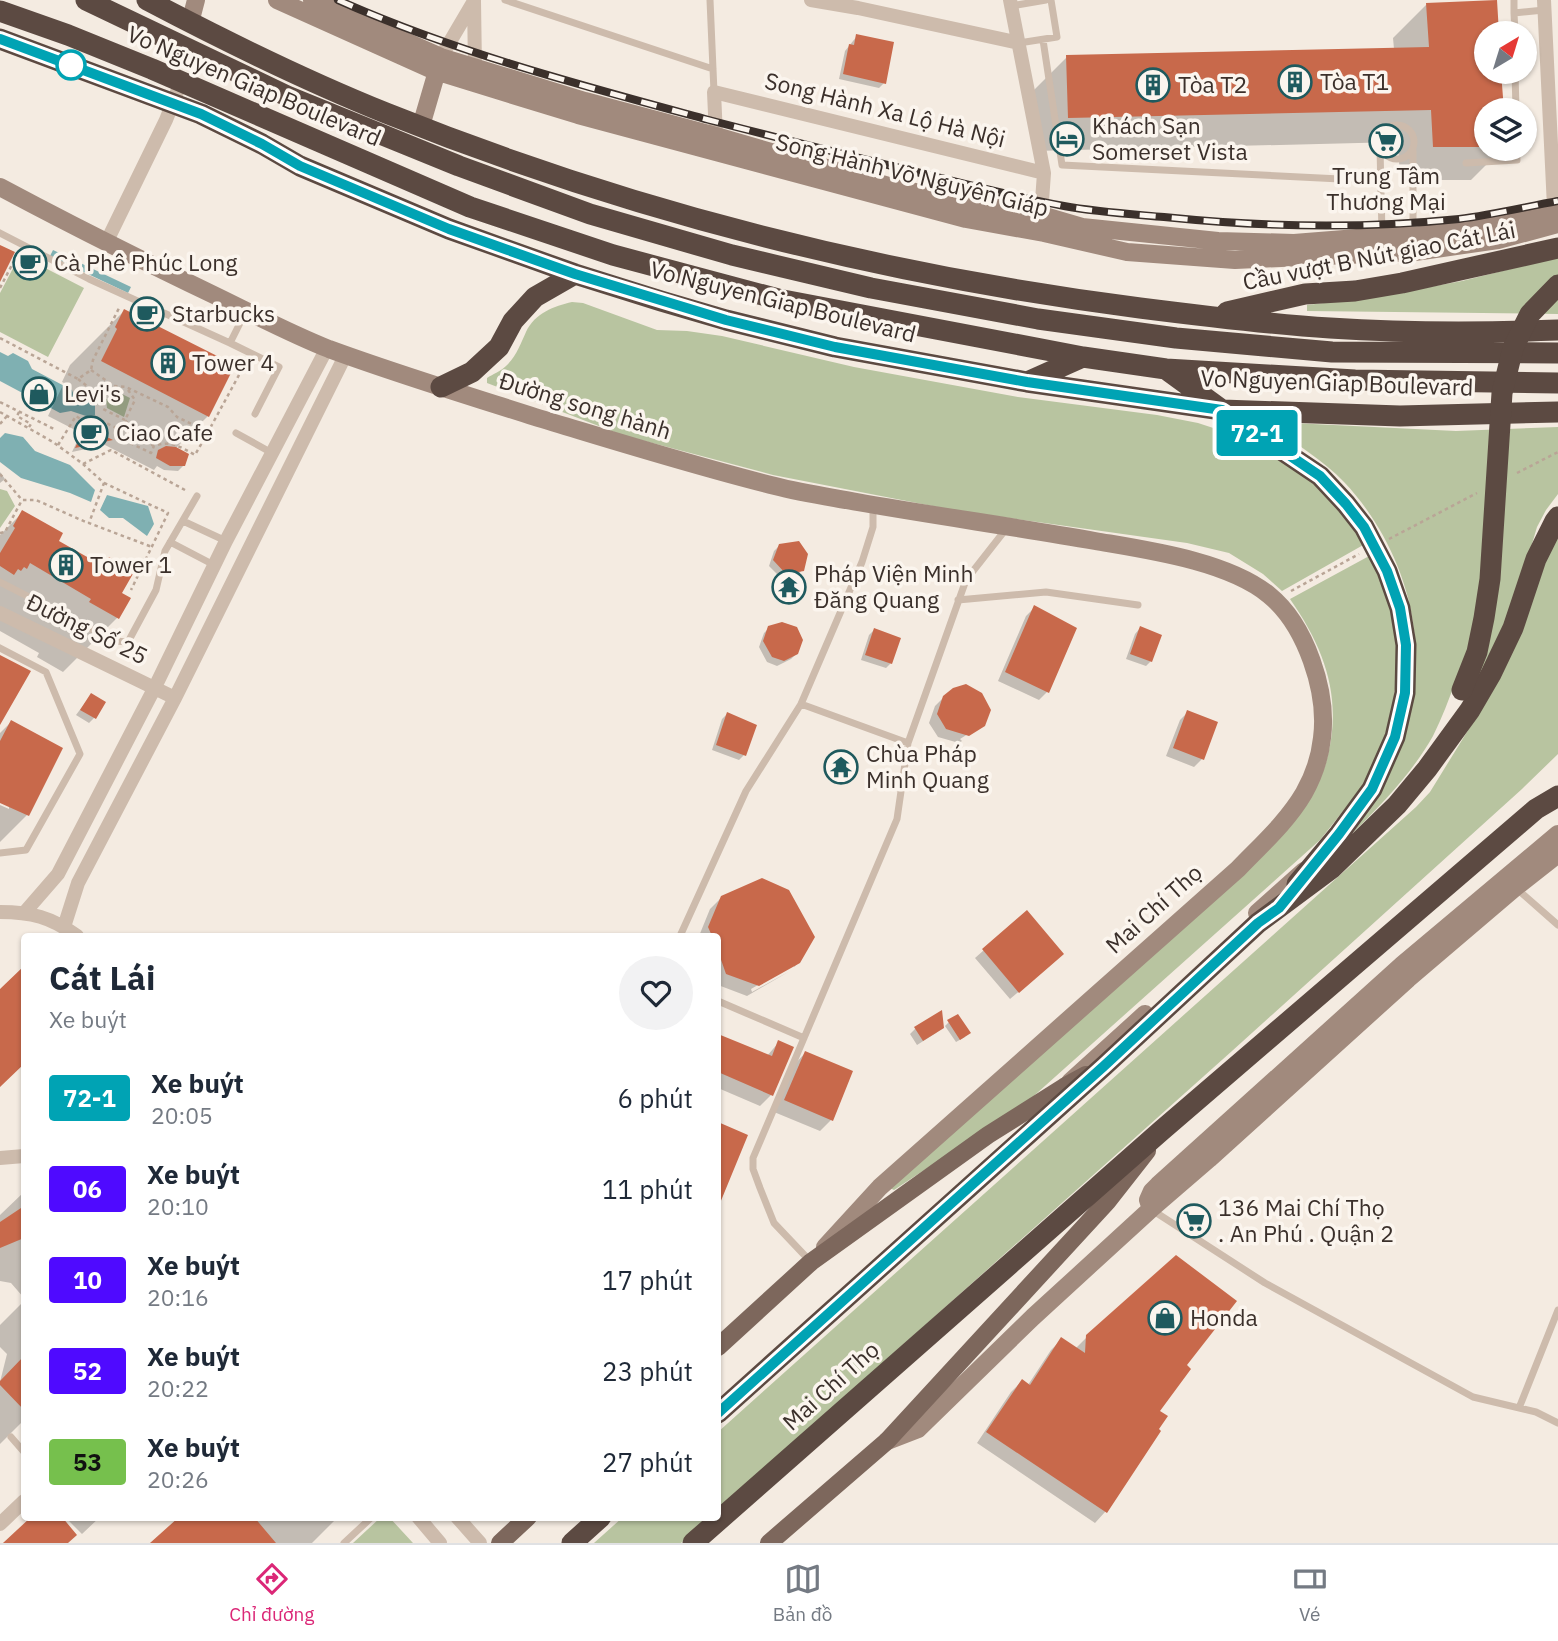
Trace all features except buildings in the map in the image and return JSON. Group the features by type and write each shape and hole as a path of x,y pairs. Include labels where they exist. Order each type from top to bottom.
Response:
{"highway":[{"name":"Vo Nguyen Giap Boulevard","path":"86,0 305,103 458,166 590,214 732,254 871,288 1038,319 1176,338 1332,352 1558,353"},
{"name":"Vo Nguyen Giap Boulevard","path":"147,0 267,61 386,113 572,181 666,211 868,261 1063,298 1209,317 1331,328 1499,332 1558,330"},
{"name":"Vo Nguyen Giap Boulevard","path":"0,10 181,82 470,207 613,255 778,299 1083,357 1166,369 1355,380 1558,383"},
{"name":"Vo Nguyen Giap Boulevard","path":"0,39 201,114 300,166 449,229 575,274 726,320 823,344 1027,382 1222,410 1400,416 1558,412"},
{"path":"211,60 267,61 305,103"},
{"path":"181,82 201,114"},
{"name":"Cầu vượt B Nút giao Cát Lái","path":"1209,317 1305,295 1402,283 1558,248"},
{"path":"441,387 472,372 499,347 513,321 535,297 575,274"},
{"path":"1427,769 1477,652 1490,579 1502,393 1510,359 1530,314 1558,285"},
{"path":"1027,382 1083,357"},
{"path":"1166,369 1320,476 1364,527 1387,571 1400,608 1406,645 1405,693 1395,737 1372,789 1279,908"},
{"path":"1427,769 1470,710 1491,674 1513,628 1536,559 1558,517"},
{"name":"Mai Chí Thọ","path":"721,1410 1104,1066 1258,923 1332,868 1397,805 1427,769"},
{"name":"Mai Chí Thọ","path":"721,1518 1161,1131 1535,809 1558,781"},
{"name":"Mai Chí Thọ","path":"1535,809 1558,796"},
{"path":"572,1543 597,1521"},
{"name":"Mai Chí Thọ","path":"693,1543 718,1521"}],"main road":[{"path":"190,23 196,0"},
{"name":"Song Hành Võ Nguyên Giáp","path":"277,0 474,76 585,101 874,195 965,219 1127,252 1235,260 1381,245"},
{"name":"Song Hành Võ Nguyên Giáp","path":"312,0 438,64"},
{"path":"421,126 438,64"},
{"name":"Song Hành Võ Nguyên Giáp","path":"715,143 892,187 1041,215 1082,227 1218,241 1414,244 1541,215 1557,215"},
{"name":"Đường song hành","path":"0,187 106,243 327,348 441,387 645,451 779,487 1140,549 1192,561"},
{"path":"1041,215 1044,233"},
{"name":"Mai Chí Thọ","path":"721,1344 811,1262 880,1187 1238,869 1287,818 1305,791 1317,761 1322,736 1317,677 1305,645 1289,615 1271,596 1224,570 1192,561"},
{"name":"Mai Chí Thọ","path":"1151,1209 1148,1200 1152,1191 1402,965 1558,834"},
{"name":"Mai Chí Thọ","path":"887,1441 918,1429 1033,1317 1151,1209 1408,979 1558,854"},
{"name":"Mai Chí Thọ","path":"1064,1087 1317,859"},
{"name":"Mai Chí Thọ","path":"811,1262 988,1135 1064,1087 1104,1066"},
{"name":"Mai Chí Thọ","path":"769,1543 887,1441 1107,1202 1161,1131"},
{"path":"500,1543 524,1521"}],"street":[{"path":"438,64 474,0"},
{"path":"474,0 474,76"},
{"path":"811,0 857,4 1019,43"},
{"path":"1018,2 1019,43 1044,173 1041,215"},
{"path":"1544,5 1557,215"},
{"path":"106,243 166,120 181,82"},
{"path":"714,92 715,143"},
{"name":"Song Hành Xa Lộ Hà Nội","path":"714,92 1044,173"},
{"path":"25,912 58,874 327,348"},
{"path":"64,927 78,883 175,698 346,354"},
{"name":"Đường Số 25","path":"0,613 175,698"},
{"path":"0,912 25,912 73,933"},
{"path":"0,1158 21,1156"},
{"path":"0,1524 21,1504"},
{"path":"421,1521 440,1543"},
{"path":"461,1521 480,1543"}],"lane":[{"path":"505,0 713,69"},
{"path":"710,0 714,92"},
{"path":"1018,2 1048,0 1057,37 1019,43"},
{"path":"1514,0 1514,21"},
{"path":"1514,13 1544,5"},
{"path":"1043,40 1062,165 1380,181"},
{"path":"1381,245 1379,142 1383,132 1392,125 1403,126 1412,134 1414,140 1414,244"},
{"path":"1380,148 1386,156 1397,160 1408,156 1413,149"},
{"path":"1466,163 1500,161"},
{"path":"0,233 89,279 279,367 255,414"},
{"path":"230,342 246,311"},
{"path":"236,433 272,453"},
{"path":"0,582 115,641 128,642 156,590 165,551 183,521 193,494"},
{"path":"681,933 746,790 801,704 862,562 873,527 873,505"},
{"path":"183,521 226,541"},
{"path":"811,1262 774,1223 753,1169 753,1158 897,819 908,743 965,580 1008,526"},
{"path":"170,542 214,565"},
{"path":"958,600 1046,592 1139,606"},
{"path":"0,648 46,672 80,754 26,849 0,853"},
{"path":"801,704 908,743"},
{"path":"1516,887 1558,925"},
{"path":"721,1002 804,1038"},
{"path":"1151,1209 1265,1283 1473,1397 1536,1412 1558,1423"},
{"path":"1519,1408 1558,1310"},
{"path":"11,1437 21,1449"},
{"path":"344,1543 368,1521"}],"path":[{"path":"0,288 18,252"},
{"path":"78,379 91,370 93,359 121,303"},
{"path":"0,338 78,379 102,398 103,409 125,420 136,433 135,437"},
{"path":"124,440 151,453 154,446 161,443 174,444 195,454 245,364 233,358"},
{"path":"91,370 114,386 126,387 168,407 177,417 208,432"},
{"path":"125,420 135,400 126,387"},
{"path":"0,402 56,430"},
{"path":"0,412 58,445 104,483 168,513 131,590"},
{"path":"19,412 17,416 31,424 29,428"},
{"path":"0,424 7,416"},
{"path":"58,445 76,416 91,426 102,421 154,446"},
{"path":"83,464 111,450 193,494"},
{"path":"1507,478 1558,452"},
{"path":"0,474 22,500 36,500 152,547"},
{"path":"89,523 104,483"},
{"path":"1387,540 1483,490"},
{"path":"0,538 22,500"},
{"path":"0,533 5,533"},
{"path":"1285,594 1369,549"}],"green space":[{"path":"20,255 84,288 48,357 0,332 0,293"},
{"path":"1558,257 1558,314 1307,311 1307,305 1375,297 1462,281"},
{"path":"572,302 583,303 657,330 722,336 854,367 1018,397 1198,423 1253,441 1315,481 1365,544 1282,591 1263,574 1229,553 1187,543 953,510 773,475 622,435 487,383 487,378 504,368 513,358 534,320 552,308"},
{"path":"116,391 130,398 124,417 107,408 106,399 113,398"},
{"path":"1272,422 1456,431 1558,427 1558,494 1537,527 1510,618 1476,688 1456,680 1425,750 1396,788 1352,834 1392,765 1409,720 1416,652 1411,610 1391,550 1370,514 1336,474 1272,428 1269,425"},
{"path":"0,489 7,491 15,506 0,528"},
{"path":"1558,527 1558,754 1232,1051 721,1507 721,1429 1416,807 1430,792 1483,706"},
{"path":"1371,555 1387,590 1398,656 1393,710 1376,762 1359,791 1320,840 1027,1102 894,1190 890,1188 1312,796 1324,770 1330,743 1332,699 1314,639 1290,599"},
{"path":"377,1521 393,1521 413,1543 353,1543"},
{"path":"619,1521 705,1521 681,1543 594,1543"}],"water":[{"path":"53,250 131,287 128,293 50,256"},
{"path":"0,352 8,356 13,353 28,361 32,369 72,390 76,401 85,396 95,403 95,415 86,416 71,411 60,413 0,381"},
{"path":"5,433 23,437 35,451 70,465 95,490 91,502 21,478 0,462 0,438"},
{"path":"107,495 148,506 154,524 147,536 123,518 109,518 100,510"}],"railway":[{"path":"338,0 475,52 615,94 964,184 1076,208 1238,223 1311,226 1459,219 1558,201"}],"bus line":[{"name":"72-1","path":"0,39 201,114 300,166 449,229 661,302 835,347 1027,382 1222,410 1320,476 1364,527 1387,571 1400,608 1406,645 1405,693 1395,737 1372,789 1279,908 1258,923 1104,1066 721,1410"}],"place":[{"name":"Tòa T1","path":"1295,82"},
{"name":"Tòa T2","path":"1153,85"},
{"name":"Khách Sạn Somerset Vista","path":"1067,139"},
{"name":"Trung Tâm Thương Mại","path":"1386,141"},
{"name":"Cà Phê Phúc Long","path":"30,263"},
{"name":"Starbucks","path":"147,314"},
{"name":"Tower 4","path":"168,363"},
{"name":"Levi's","path":"39,394"},
{"name":"Ciao Cafe","path":"91,433"},
{"name":"Tower 1","path":"66,565"},
{"name":"Pháp Viện Minh Đăng Quang","path":"789,587"},
{"name":"Chùa Pháp Minh Quang","path":"841,767"},
{"name":"136 Mai Chí Thọ . An Phú . Quận 2","path":"1194,1221"},
{"name":"Honda","path":"1165,1318"}]}
